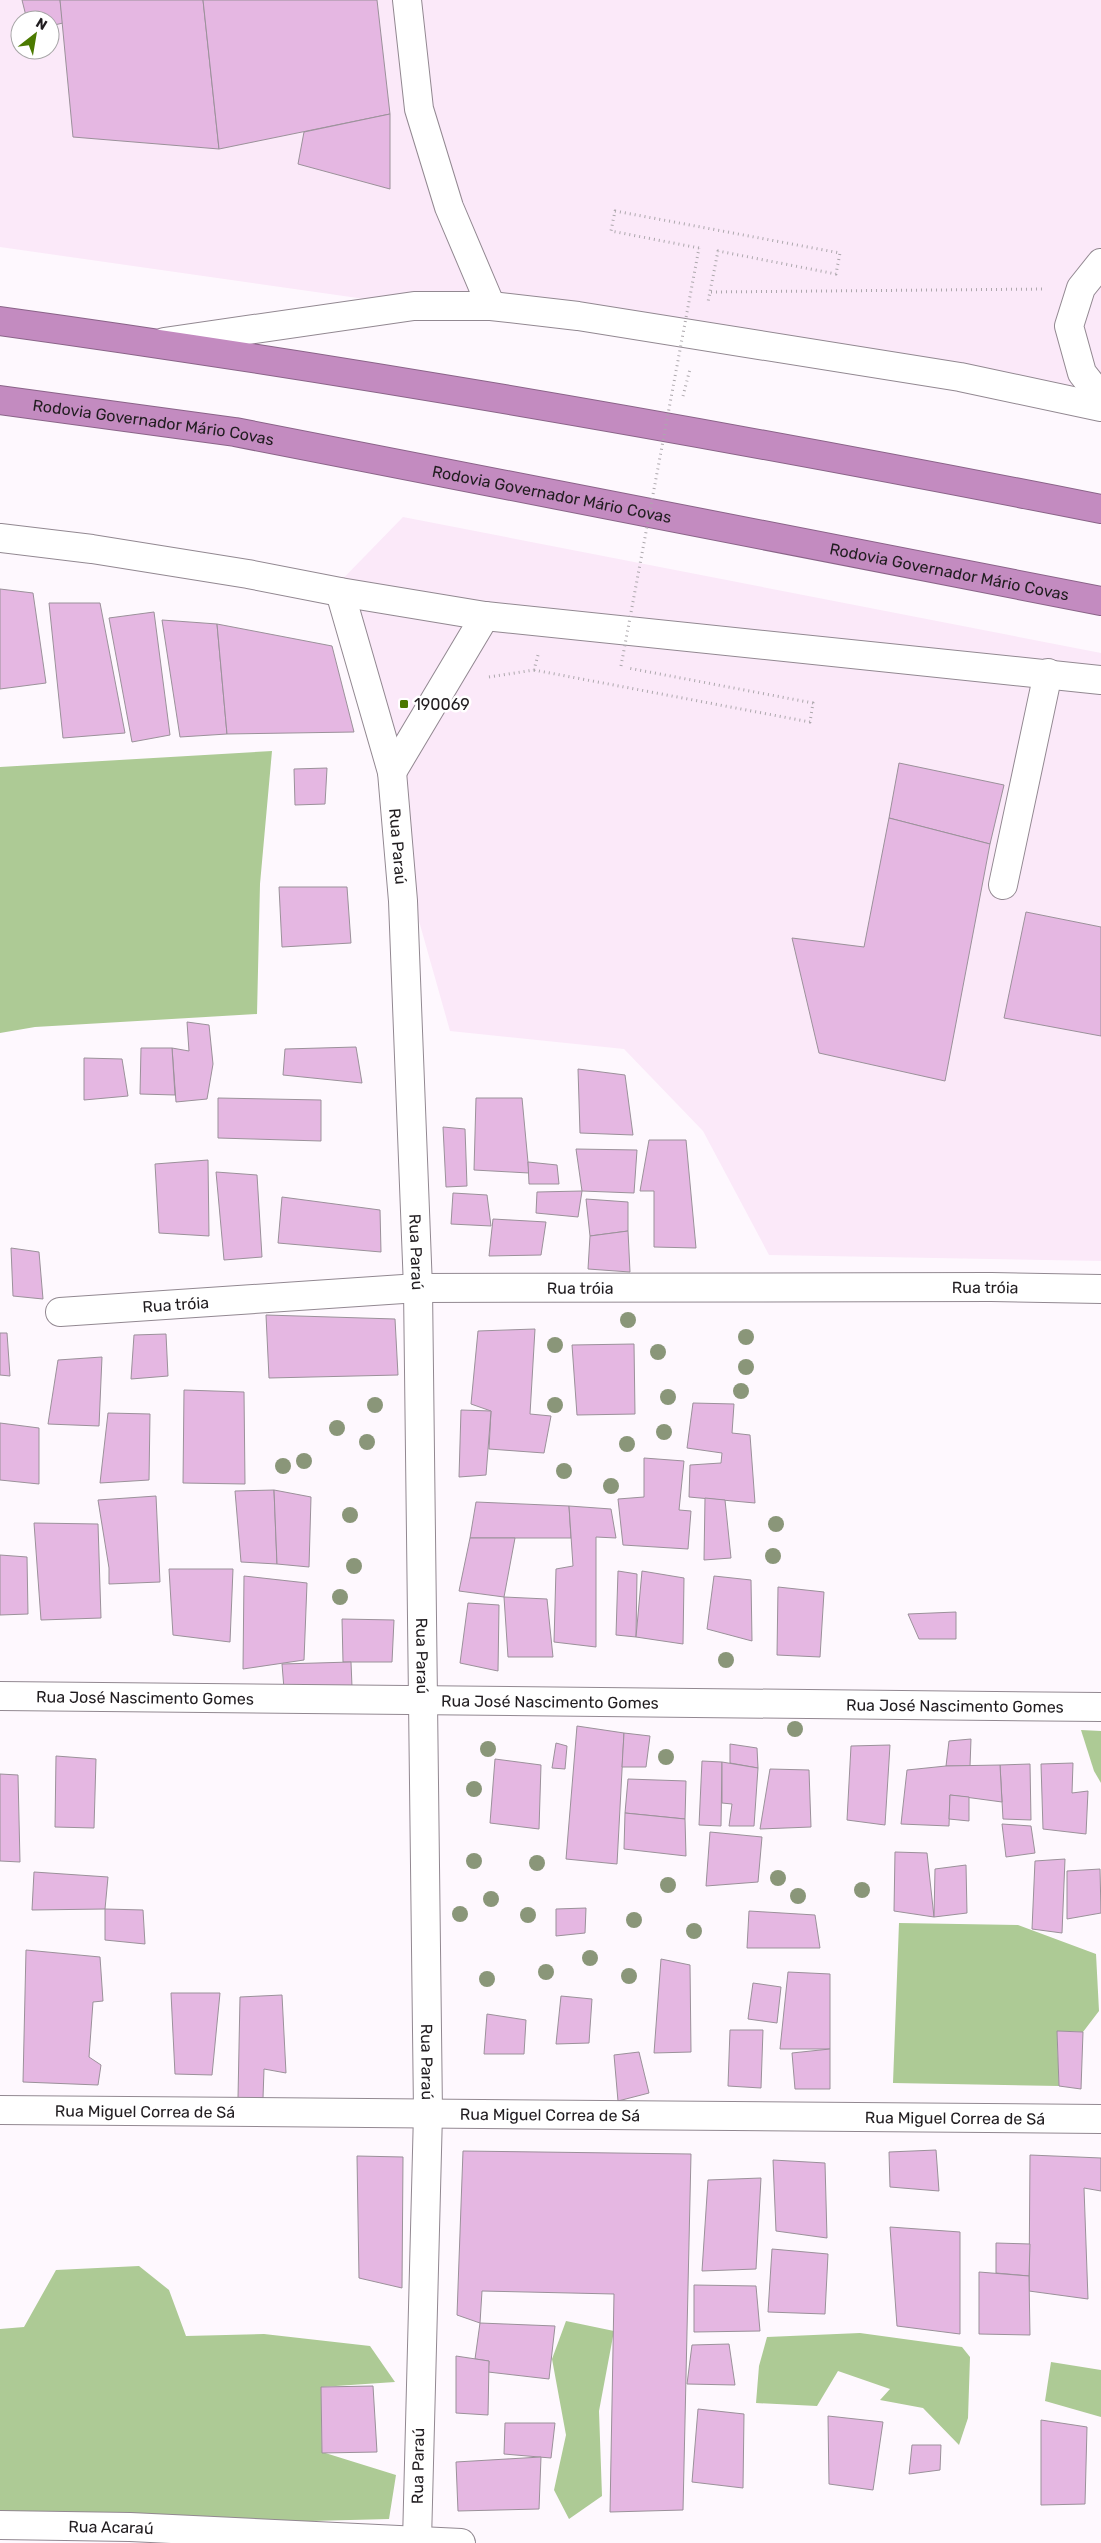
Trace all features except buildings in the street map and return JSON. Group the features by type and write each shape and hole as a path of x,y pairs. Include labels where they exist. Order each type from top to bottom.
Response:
{"highway":[{"path":"0,321 158,343 674,428 1101,509"},
{"name":"Rodovia Governador Mário Covas","path":"0,400 235,432 1101,601"}],"street":[{"path":"407,0 419,109 449,208 491,306"},
{"path":"1101,264 1082,288 1069,326 1082,373 1101,397"},
{"path":"158,343 414,306 491,306 578,316 941,374 1101,407"},
{"path":"0,538 92,549 248,574 340,592 485,616 1101,680"},
{"name":"Rua Paraú","path":"340,592 392,772 403,901 418,1288 428,2113 416,2541"},
{"path":"392,772 485,616"},
{"path":"1003,886 1048,673"},
{"name":"Rua tróia","path":"60,1312 418,1288 991,1287 1101,1289"},
{"name":"Rua José Nascimento Gomes","path":"0,1696 1101,1707"},
{"name":"Rua Miguel Correa de Sá","path":"0,2110 1101,2119"},
{"name":"Rua Acaraú","path":"0,2525 130,2535 461,2543"}],"path":[{"path":"445,684 534,670 810,722 813,702 621,666 698,248 611,231 615,211 840,253 836,274 747,257"},
{"path":"711,292 1082,288"},
{"path":"534,670 547,623"}],"shaded area":[{"path":"0,0 1101,0 1101,390 960,377 414,306 0,247"},
{"path":"403,517 1101,653 1101,1261 769,1255 703,1131 624,1049 450,1031 327,595"}],"green space":[{"path":"272,751 260,884 257,1014 35,1027 0,1033 0,767"},
{"path":"1081,1730 1101,1731 1101,1783 1094,1771"},
{"path":"899,1923 1018,1925 1096,1954 1099,2011 1083,2032 1057,2031 1059,2086 893,2083"},
{"path":"139,2266 169,2290 186,2336 264,2334 370,2346 395,2382 321,2387 322,2452 396,2475 389,2519 238,2523 0,2523 0,2329 24,2327 56,2270"},
{"path":"566,2321 614,2331 599,2411 602,2496 569,2519 554,2490 566,2435 552,2359"},
{"path":"860,2333 962,2347 970,2357 968,2418 959,2445 923,2408 880,2400 890,2389 838,2371 817,2406 756,2403 759,2366 767,2337"},
{"path":"1051,2362 1101,2370 1101,2417 1045,2401"}],"place":[{"name":"190069","path":"404,704"}]}
